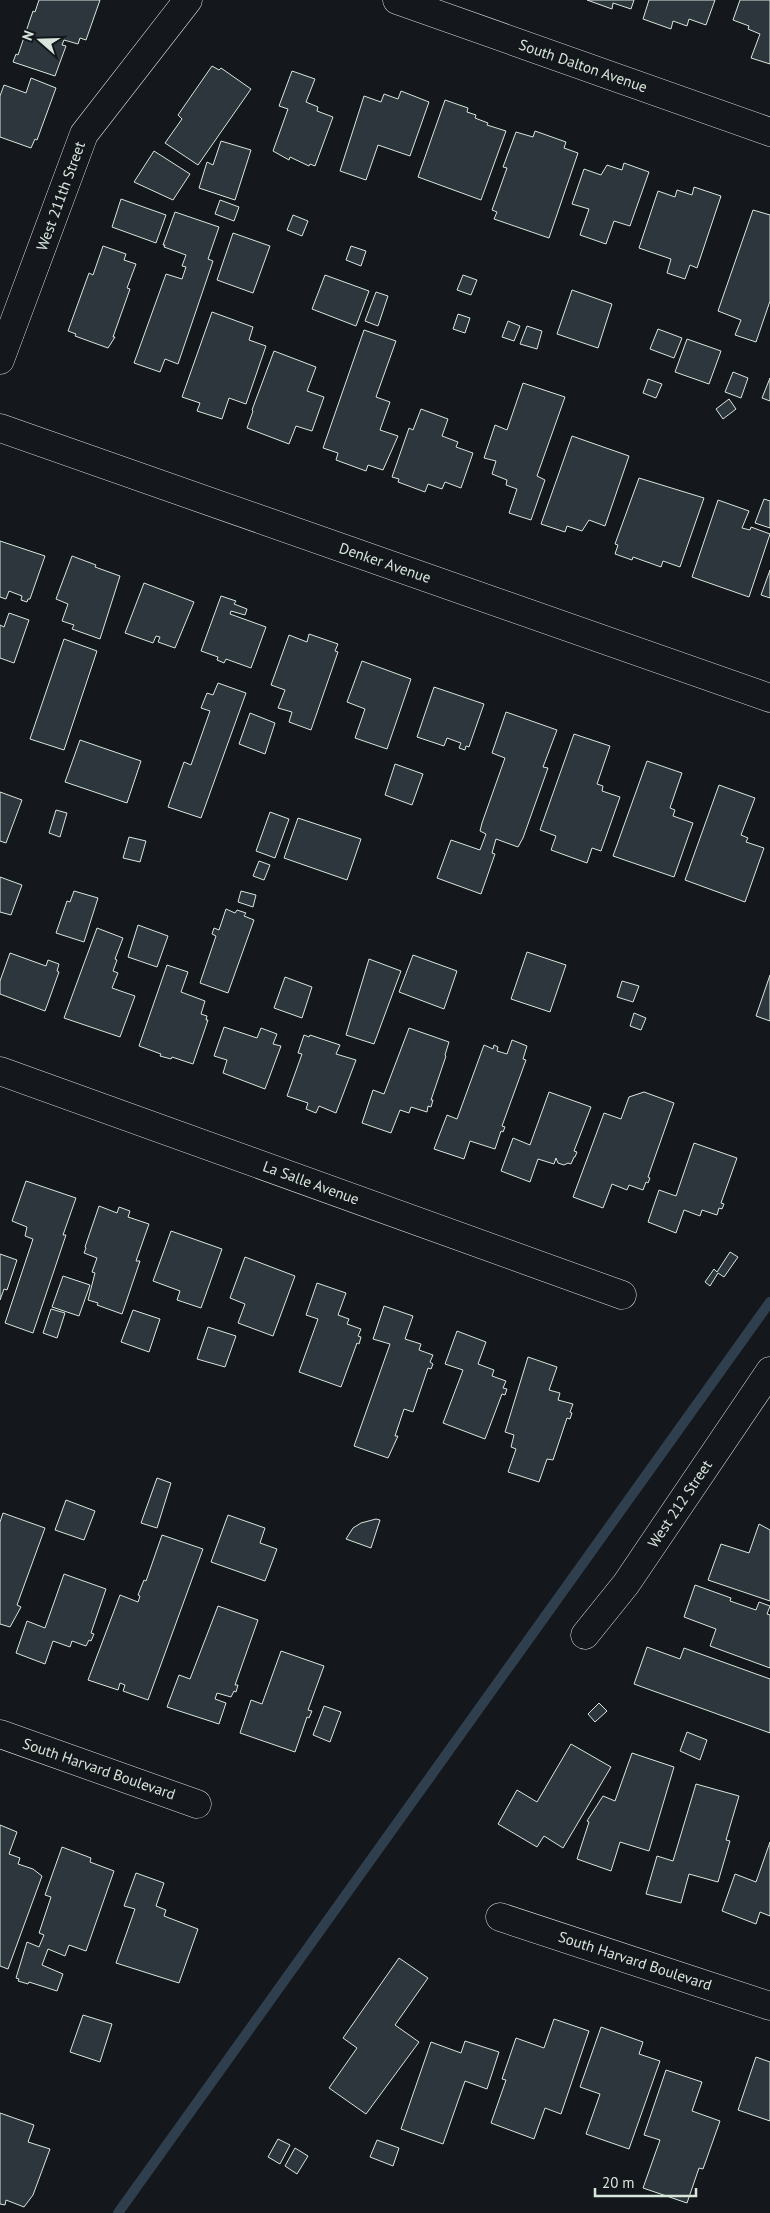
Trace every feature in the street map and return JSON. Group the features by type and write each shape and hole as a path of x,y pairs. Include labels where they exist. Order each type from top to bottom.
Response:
{"street":[{"name":"West 211th Street","path":"0,360 84,134 188,0"},
{"name":"South Dalton Avenue","path":"397,0 770,132"},
{"name":"Denker Avenue","path":"0,428 770,698"},
{"name":"La Salle Avenue","path":"0,1072 622,1295"},
{"name":"West 212 Street","path":"586,1635 626,1584 770,1371"},
{"name":"South Harvard Boulevard","path":"0,1734 197,1804"},
{"name":"South Harvard Boulevard","path":"500,1916 770,2006"}],"building":[{"path":"39,0 100,0 86,40 80,38 78,44 64,40 62,45 66,46 55,76 13,62 16,54 18,55 33,11 35,12"},
{"path":"587,0 634,0 631,9 613,3 612,9"},
{"path":"649,0 715,0 706,25 689,19 687,26 673,21 671,29 643,19"},
{"path":"740,0 770,0 770,64 751,58 760,34 748,29 749,26 733,20"},
{"path":"212,66 219,70 221,68 251,89 198,165 165,143 182,119 178,115"},
{"path":"292,71 315,79 306,102 318,107 317,111 333,117 315,166 310,164 309,166 290,157 289,160 273,151 288,109 279,106"},
{"path":"31,78 56,88 37,140 35,139 31,148 0,137 0,96 4,85 26,93"},
{"path":"401,91 429,102 410,156 378,145 366,180 340,171 364,96 381,102 384,94 398,99"},
{"path":"445,100 468,108 467,112 476,115 475,118 488,123 487,125 506,131 481,200 418,177"},
{"path":"535,131 566,142 564,148 578,153 549,238 494,219 497,212 492,210 507,168 503,167 516,132 533,137"},
{"path":"221,141 251,150 235,200 199,188 207,162 213,165"},
{"path":"154,151 190,174 173,200 134,182"},
{"path":"624,163 649,172 630,226 614,221 606,244 580,235 589,209 572,204 584,169 601,175 607,165 622,170"},
{"path":"694,187 721,196 697,268 690,265 685,279 667,273 671,259 639,248 658,191 675,197 677,190 692,195"},
{"path":"121,199 166,215 156,243 112,227"},
{"path":"220,200 239,207 234,221 215,214"},
{"path":"753,210 770,215 770,301 756,342 735,335 741,320 718,311"},
{"path":"175,212 219,227 208,259 213,261 178,364 165,359 160,372 134,363 166,274 182,279 186,267 182,266 186,255 163,245"},
{"path":"293,215 308,221 302,236 287,230"},
{"path":"233,233 270,246 253,293 217,280"},
{"path":"103,246 126,254 124,260 136,264 127,288 130,289 113,337 115,337 108,348 75,336 76,334 68,331 89,273 93,275"},
{"path":"351,246 366,251 361,266 346,260"},
{"path":"325,275 369,291 356,326 312,309"},
{"path":"463,275 477,280 471,295 457,290"},
{"path":"572,290 612,304 598,348 557,334"},
{"path":"376,292 388,296 378,326 365,321"},
{"path":"212,312 253,327 249,340 266,346 246,404 229,398 222,419 197,411 200,403 182,397"},
{"path":"458,314 470,318 465,333 453,329"},
{"path":"508,321 520,326 514,341 502,337"},
{"path":"527,326 542,331 537,349 520,344"},
{"path":"658,329 682,338 674,358 650,349"},
{"path":"364,330 396,341 376,397 390,402 380,430 398,436 383,470 368,465 366,471 336,460 338,453 323,448"},
{"path":"687,339 721,351 709,384 675,372"},
{"path":"274,351 316,367 307,391 324,397 312,431 296,426 289,444 247,428"},
{"path":"733,372 748,378 741,398 725,392"},
{"path":"770,378 770,401 762,398"},
{"path":"648,379 662,384 656,398 643,393"},
{"path":"523,383 565,397 537,476 545,480 531,520 509,513 517,489 506,485 507,480 492,474 496,461 484,458 495,425 507,430"},
{"path":"729,399 736,409 723,419 716,409"},
{"path":"421,409 448,419 442,436 458,442 456,447 473,453 461,488 445,482 442,489 428,484 425,492 398,482 399,479 392,477 409,428 413,430"},
{"path":"572,436 629,456 605,526 589,520 582,531 567,526 565,532 541,524"},
{"path":"639,478 704,498 680,567 663,561 661,567 633,557 632,560 615,554 618,545 615,544"},
{"path":"764,499 770,501 770,528 755,523"},
{"path":"718,500 749,511 742,528 750,530 751,527 770,534 749,597 692,577"},
{"path":"0,541 45,556 30,599 27,602 21,600 22,596 9,591 6,599 0,597"},
{"path":"72,556 120,576 100,639 72,629 74,625 62,621 68,604 56,599"},
{"path":"770,570 770,598 761,595"},
{"path":"144,583 194,602 175,648 158,642 160,637 156,636 153,643 125,633"},
{"path":"221,596 236,601 234,604 247,609 245,615 231,611 230,614 266,627 251,668 226,659 224,663 217,660 218,657 201,651"},
{"path":"9,613 29,620 14,663 0,658 0,625 4,627"},
{"path":"309,634 338,644 335,651 338,652 311,730 289,722 292,712 278,708 285,690 271,685 289,635 307,642"},
{"path":"64,639 97,651 64,750 30,739"},
{"path":"362,661 411,679 387,749 355,738 365,709 347,702"},
{"path":"218,683 246,693 201,818 168,807 184,762 191,765 210,711 201,708 207,693 213,695"},
{"path":"434,687 484,704 469,747 466,746 465,750 459,748 461,743 447,738 444,746 417,737"},
{"path":"506,712 557,730 543,767 548,768 523,838 518,847 496,839 492,853 495,854 481,894 437,878 451,840 480,850 486,834 480,831 482,823 505,758 492,753"},
{"path":"250,713 275,723 265,754 239,744"},
{"path":"574,734 610,746 597,784 603,786 602,791 620,797 601,851 592,848 587,863 551,850 556,836 540,830"},
{"path":"80,740 141,761 127,803 65,782"},
{"path":"647,761 682,773 670,808 675,810 673,816 693,823 674,877 613,856"},
{"path":"395,764 423,774 412,805 385,795"},
{"path":"719,785 755,798 741,835 748,838 746,842 764,848 745,902 685,880"},
{"path":"0,792 22,800 6,843 0,841"},
{"path":"56,810 67,813 60,837 49,833"},
{"path":"270,812 289,819 275,858 256,851"},
{"path":"298,818 361,839 347,880 284,858"},
{"path":"129,837 146,841 140,862 123,858"},
{"path":"259,861 270,865 264,880 253,876"},
{"path":"0,877 22,885 11,915 0,912"},
{"path":"74,891 98,898 84,942 56,933 67,901 70,902"},
{"path":"241,891 256,895 253,907 238,902"},
{"path":"226,909 235,913 237,910 246,913 244,916 254,920 228,993 200,983 216,936 212,934 214,928 219,930"},
{"path":"138,925 168,936 157,967 128,957"},
{"path":"97,928 123,938 115,959 117,960 113,971 118,973 112,988 135,996 120,1037 64,1018"},
{"path":"527,952 566,965 550,1012 511,999"},
{"path":"10,953 46,966 48,960 59,964 57,971 59,972 45,1011 0,994 0,981"},
{"path":"413,955 457,971 444,1009 399,992"},
{"path":"369,959 401,971 374,1044 346,1035"},
{"path":"167,965 188,972 181,992 205,1001 201,1014 207,1016 206,1020 208,1020 193,1064 172,1057 171,1059 160,1056 161,1054 139,1046"},
{"path":"770,975 770,1021 756,1016"},
{"path":"285,977 312,987 302,1018 274,1008"},
{"path":"622,981 639,986 633,1002 617,997"},
{"path":"634,1013 646,1018 641,1030 630,1026"},
{"path":"224,1027 257,1038 261,1028 277,1034 273,1044 281,1046 265,1089 223,1073 227,1060 214,1056"},
{"path":"409,1028 449,1042 431,1100 433,1100 431,1107 428,1106 427,1112 411,1107 409,1113 400,1110 391,1133 362,1123 373,1090 384,1094"},
{"path":"304,1035 309,1037 310,1035 340,1045 336,1054 356,1060 336,1113 319,1106 316,1113 306,1109 308,1103 287,1096 302,1054 298,1053"},
{"path":"512,1040 527,1046 523,1059 526,1060 502,1126 505,1127 503,1132 501,1131 495,1149 470,1141 464,1159 434,1149 447,1115 457,1119 484,1045 493,1049 494,1045 498,1047 497,1051 507,1054"},
{"path":"549,1092 591,1107 574,1151 577,1152 571,1164 564,1165 558,1163 556,1158 554,1164 538,1159 530,1182 501,1171 513,1138 530,1145"},
{"path":"644,1092 674,1103 648,1177 650,1178 648,1183 646,1182 643,1190 629,1185 627,1190 612,1184 603,1208 573,1197 604,1113 621,1119 629,1097"},
{"path":"694,1143 737,1158 721,1203 724,1204 722,1209 719,1208 717,1215 702,1210 700,1216 684,1210 676,1233 648,1222 659,1190 676,1196"},
{"path":"26,1181 76,1198 63,1235 66,1235 33,1333 5,1323 33,1239 25,1236 27,1227 12,1221"},
{"path":"99,1206 117,1213 119,1207 130,1211 128,1217 149,1224 136,1261 140,1261 122,1314 88,1300 95,1273 92,1272 97,1258 84,1253"},
{"path":"171,1231 222,1249 201,1308 177,1300 180,1291 153,1281"},
{"path":"730,1252 738,1257 724,1277 718,1273 710,1286 705,1282 714,1269 717,1272"},
{"path":"0,1254 17,1260 7,1290 4,1289 0,1300"},
{"path":"245,1257 295,1276 273,1336 238,1323 245,1304 230,1298"},
{"path":"63,1276 90,1285 79,1316 52,1307"},
{"path":"317,1283 346,1293 338,1315 349,1319 347,1324 361,1329 358,1336 361,1337 359,1344 357,1343 341,1387 299,1372 318,1319 306,1315"},
{"path":"384,1306 413,1316 405,1339 421,1344 419,1350 433,1355 430,1362 433,1364 431,1369 428,1368 413,1412 404,1409 395,1436 398,1436 388,1458 354,1446 390,1344 373,1339"},
{"path":"51,1309 65,1313 57,1338 43,1333"},
{"path":"133,1310 160,1319 149,1352 121,1342"},
{"path":"208,1327 236,1336 225,1367 197,1359"},
{"path":"457,1331 486,1342 478,1364 494,1370 492,1376 506,1381 503,1388 507,1389 505,1395 502,1394 485,1439 443,1423 463,1370 445,1364"},
{"path":"528,1357 557,1367 549,1390 560,1393 558,1400 573,1404 570,1419 567,1418 553,1460 547,1459 539,1482 508,1472 516,1449 511,1447 514,1435 505,1432"},
{"path":"157,1478 171,1483 157,1528 141,1523"},
{"path":"66,1500 95,1511 84,1540 55,1530"},
{"path":"3,1513 45,1528 17,1605 21,1607 10,1627 0,1624 0,1522"},
{"path":"228,1515 265,1528 260,1543 277,1549 265,1581 211,1562"},
{"path":"376,1519 380,1520 371,1548 346,1539 353,1528 361,1523"},
{"path":"759,1524 770,1530 770,1601 708,1580 721,1544 749,1553"},
{"path":"162,1535 203,1549 148,1700 123,1691 125,1685 120,1683 118,1690 88,1680 120,1595 138,1602 140,1596 138,1595 144,1580 146,1581"},
{"path":"64,1574 106,1589 91,1633 94,1634 91,1641 89,1640 86,1646 72,1641 70,1647 53,1641 45,1664 16,1653 27,1621 45,1628"},
{"path":"695,1585 731,1598 730,1601 756,1610 759,1602 770,1606 767,1614 770,1615 770,1668 710,1646 716,1629 684,1617"},
{"path":"218,1606 258,1620 235,1685 238,1685 236,1692 234,1691 231,1697 217,1693 215,1699 226,1703 219,1724 167,1707 179,1675 190,1679"},
{"path":"647,1647 680,1659 684,1648 770,1679 770,1733 634,1684"},
{"path":"281,1651 324,1666 308,1710 312,1711 309,1718 307,1717 295,1752 240,1733 251,1700 262,1704"},
{"path":"599,1703 607,1711 595,1722 588,1714"},
{"path":"324,1706 341,1712 330,1742 313,1735"},
{"path":"687,1732 707,1740 700,1760 680,1751"},
{"path":"571,1744 611,1767 563,1848 544,1836 537,1847 498,1824 517,1790 537,1802"},
{"path":"632,1753 674,1767 649,1851 620,1842 611,1871 577,1859 589,1822 587,1821 603,1796 615,1801"},
{"path":"696,1784 739,1796 726,1840 730,1841 718,1882 689,1874 681,1903 646,1894 657,1856 673,1861"},
{"path":"0,1825 17,1832 9,1854 20,1858 18,1864 33,1869 42,1876 8,1969 0,1966"},
{"path":"770,1842 770,1916 760,1912 756,1924 722,1911 735,1874 756,1882"},
{"path":"62,1847 91,1858 90,1862 114,1871 86,1951 69,1945 65,1956 48,1949 42,1965 63,1974 57,1991 29,1982 28,1984 18,1981 19,1979 16,1978 27,1942 39,1947 44,1935 39,1933 51,1897 45,1895"},
{"path":"136,1873 164,1883 156,1906 166,1910 164,1916 198,1929 179,1983 116,1963 135,1909 124,1906"},
{"path":"399,1958 428,1978 395,2025 419,2042 366,2114 329,2088 357,2048 343,2038"},
{"path":"83,2015 112,2024 100,2062 70,2052"},
{"path":"554,2019 589,2031 561,2114 545,2108 534,2139 491,2123 506,2080 502,2079 516,2038 544,2048"},
{"path":"601,2027 643,2042 639,2054 660,2061 629,2149 586,2134 600,2094 580,2087"},
{"path":"465,2041 499,2052 487,2089 465,2081 443,2144 401,2129 431,2042 461,2053"},
{"path":"756,2057 770,2062 770,2121 738,2110"},
{"path":"666,2070 702,2082 692,2111 720,2121 703,2169 699,2168 687,2203 643,2188 660,2140 644,2135"},
{"path":"0,2113 34,2125 28,2142 50,2149 33,2195 24,2207 6,2200 5,2205 0,2204"},
{"path":"278,2139 290,2145 280,2164 268,2157"},
{"path":"377,2140 399,2148 393,2166 370,2157"},
{"path":"295,2148 308,2156 297,2174 285,2166"}],"waterway":[{"path":"118,2213 770,1302"}]}
